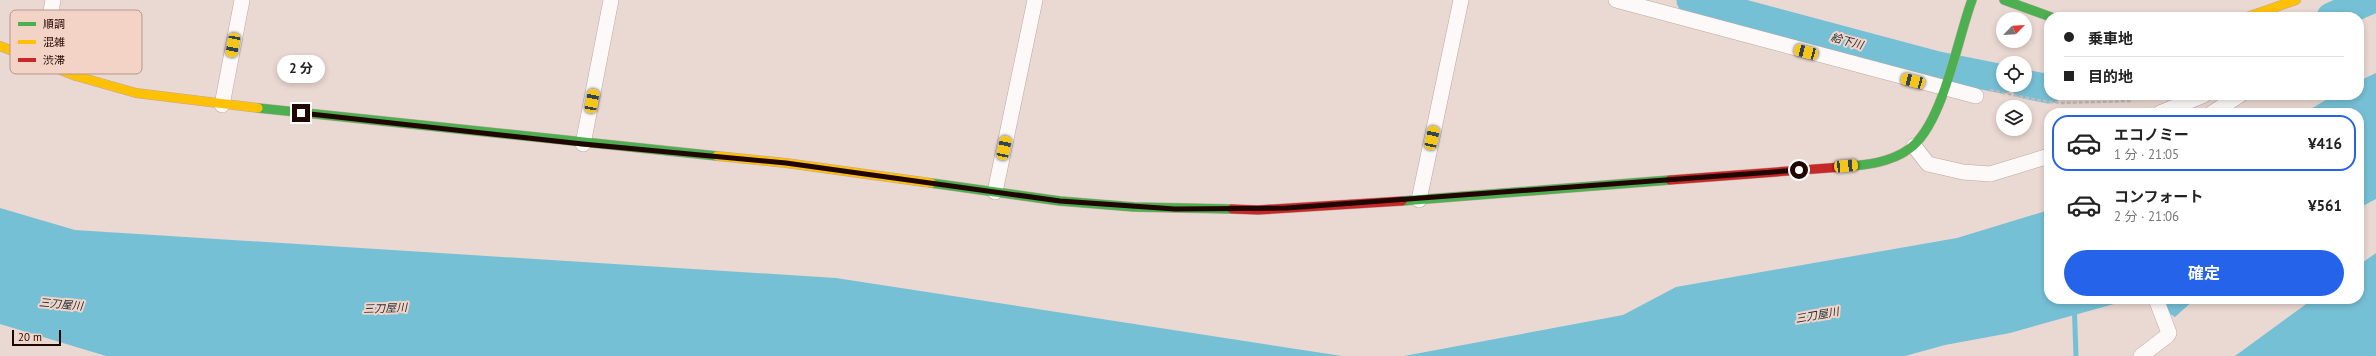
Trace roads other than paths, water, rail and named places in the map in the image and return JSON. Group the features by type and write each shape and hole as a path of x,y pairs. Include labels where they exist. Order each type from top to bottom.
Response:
{"street":[{"path":"51,10 53,0"},
{"path":"222,105 242,0"},
{"path":"583,144 611,0"},
{"path":"995,192 1035,0"},
{"path":"1420,200 1461,0"},
{"path":"1616,0 1945,87 1969,95"},
{"path":"70,74 114,89 156,98 583,144 786,163 1060,201 1203,210 1258,210 1420,200 1862,165 1889,158 1914,146 1923,135 1945,87 1963,22 1972,0"},
{"path":"2004,0 2044,14"},
{"path":"2283,12 2296,0"},
{"path":"0,46 10,50"},
{"path":"2172,108 2192,100"},
{"path":"2220,108 2232,100"},
{"path":"1914,146 1928,164 1976,174 2003,171 2044,158"},
{"path":"2141,356 2167,336 2169,331 2158,304"}],"water":[{"path":"2376,73 2376,199 2364,205 2364,108 2312,108 2326,100 2364,100 2364,79"},
{"name":"三刀屋川","path":"0,208 75,230 836,278 1342,356 106,356 0,324"},
{"name":"三刀屋川","path":"2044,212 2044,304 2114,304 2010,333 1945,345 1905,356 1404,356 1623,315 1676,287 1957,238"},
{"path":"2376,253 2376,356 2235,356 2306,304 2364,304 2364,261"},
{"path":"2153,304 2189,304 2175,317"}],"waterway":[{"name":"給下川","path":"1691,0 1938,66 1996,78"},
{"name":"給下川","path":"2342,12 2370,0"},
{"name":"給下川","path":"2032,85 2044,88"},
{"path":"2074,304 2076,356"}]}
